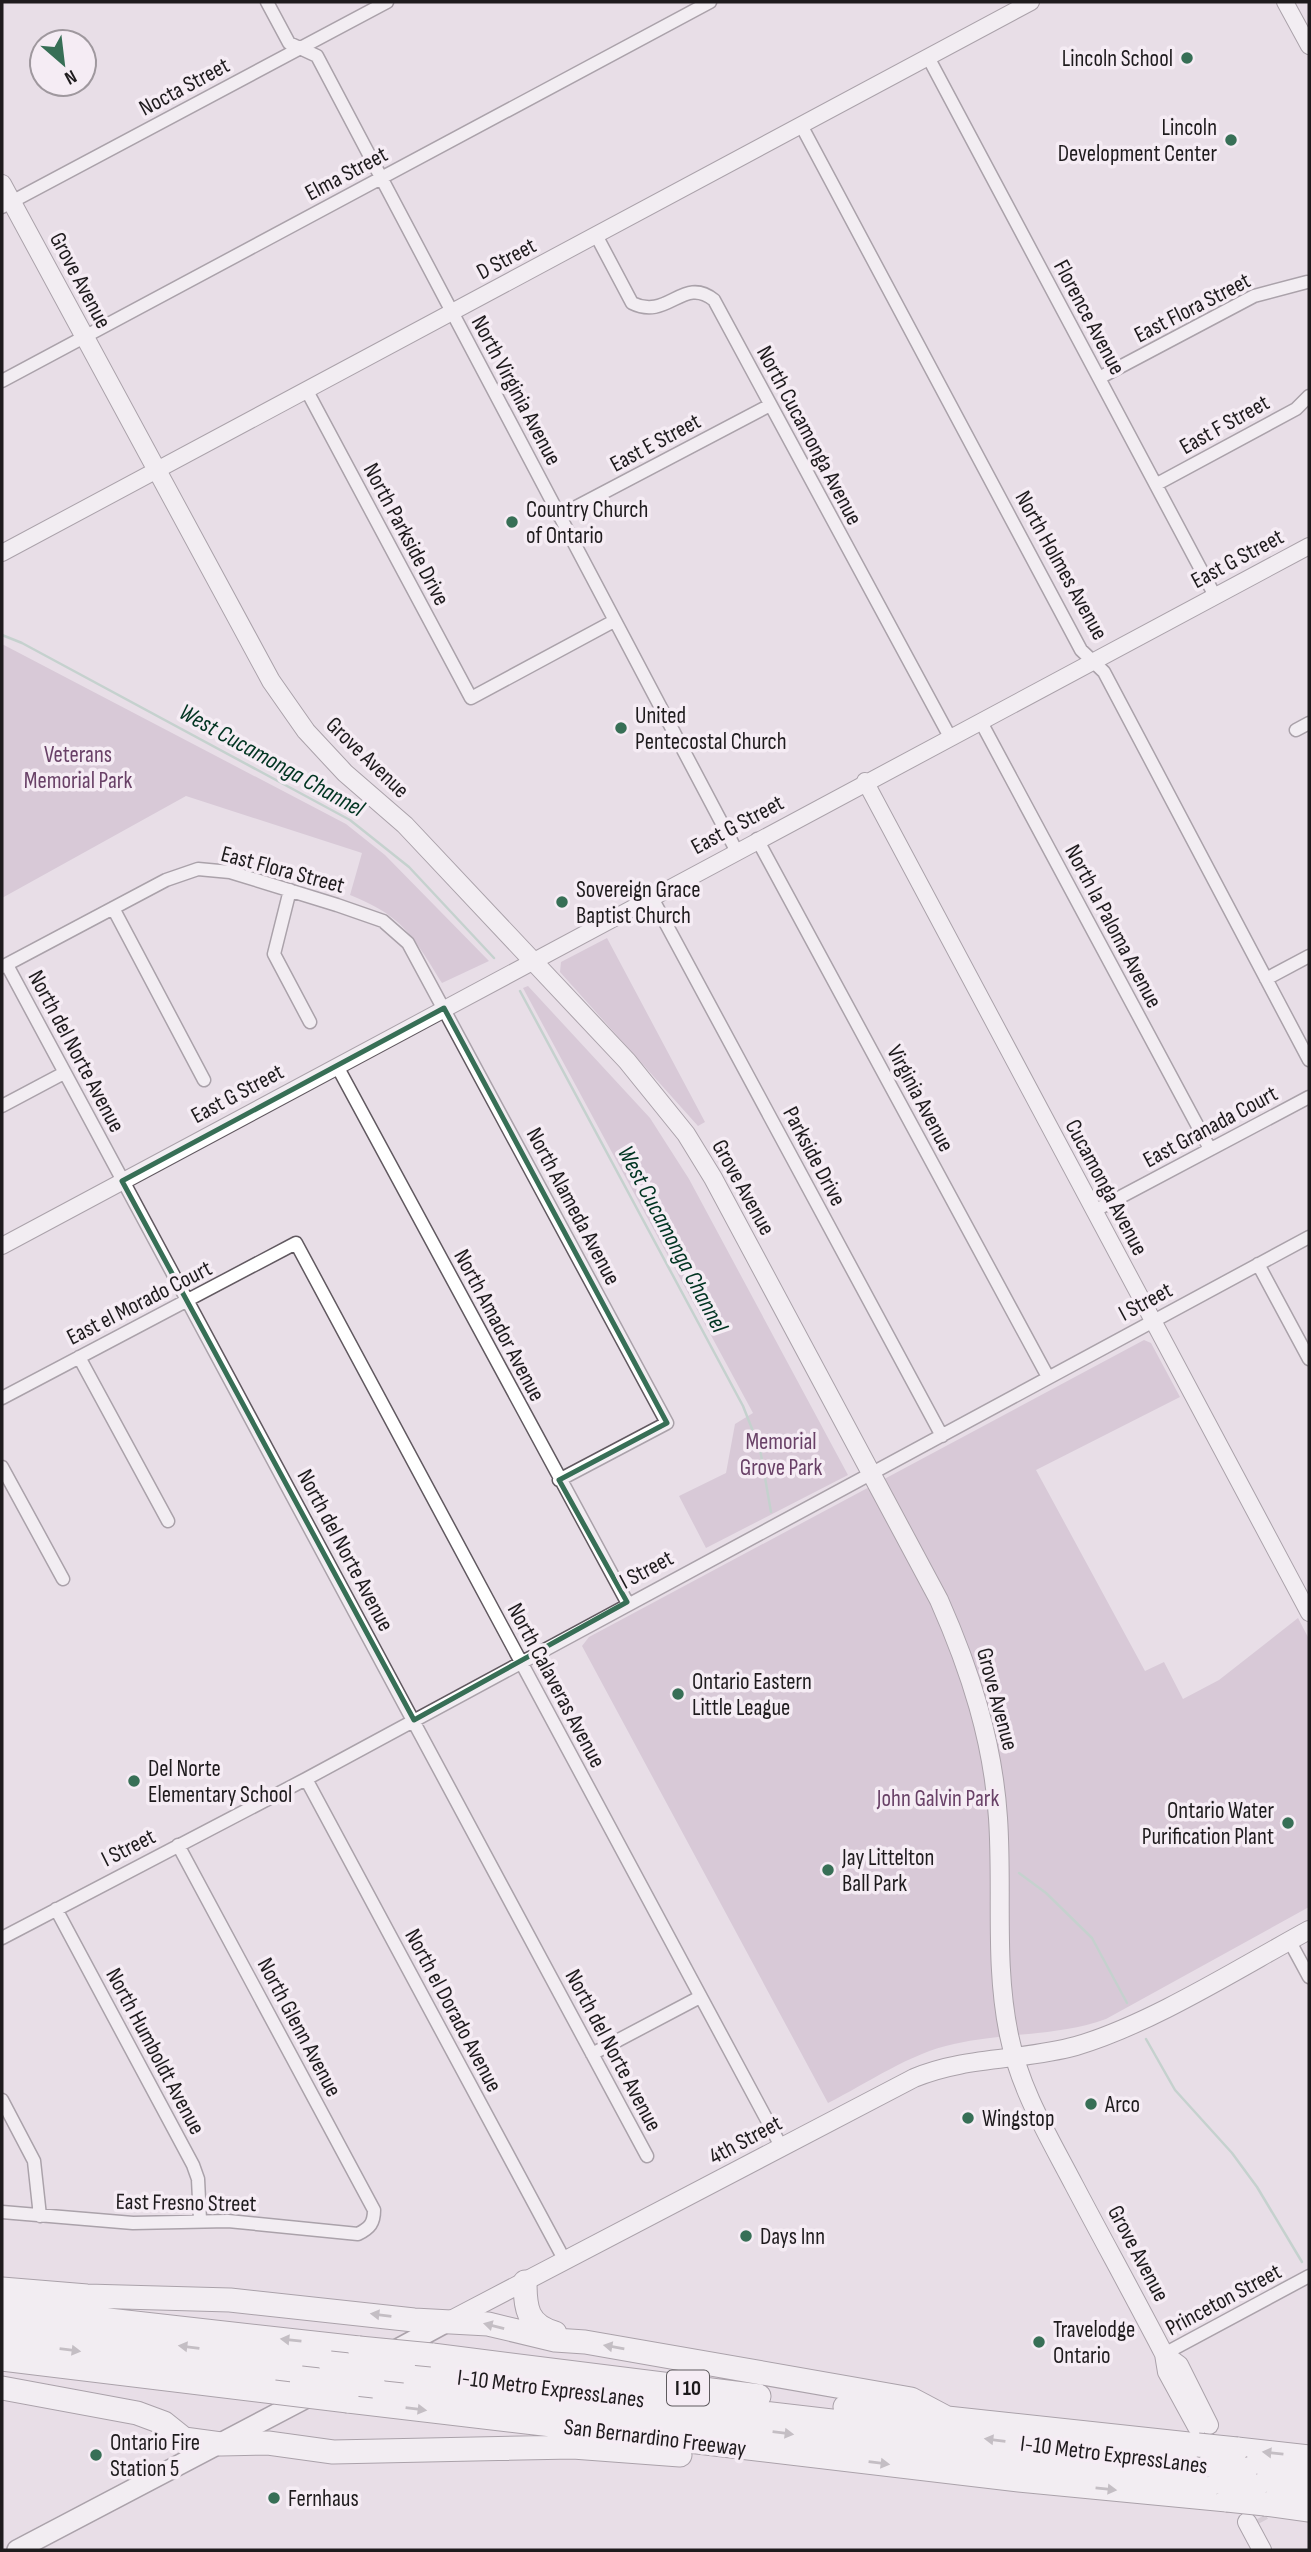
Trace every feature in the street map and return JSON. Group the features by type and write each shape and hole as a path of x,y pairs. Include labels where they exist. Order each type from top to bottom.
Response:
{"highway":[{"path":"525,2282 525,2308 536,2325 585,2342"},
{"path":"2,2289 87,2296 230,2300 488,2324 555,2340 585,2342 911,2399 945,2417"},
{"name":"San Bernardino Freeway","path":"2,2308 432,2355 945,2417 1210,2457 1252,2492 1309,2510"},
{"name":"I-10 Metro ExpressLanes","path":"2,2324 330,2363 1210,2457"},
{"name":"I-10 Metro ExpressLanes","path":"2,2342 374,2386 1210,2457"},
{"name":"San Bernardino Freeway","path":"2,2358 812,2455 1210,2457 1252,2492"},
{"path":"2,2388 137,2413 170,2426 184,2439 221,2444 268,2443 333,2452 584,2448 744,2461 812,2455"},
{"name":"San Bernardino Freeway","path":"1252,2492 1309,2457"},
{"path":"1252,2492 1309,2476"},
{"path":"1252,2492 1309,2493"}],"main road":[{"name":"Grove Avenue","path":"2,184 6,204 83,337 271,681 306,731 345,773 405,825 627,1061 686,1134 713,1178 939,1600 964,1655 986,1728 998,1818 1000,1978 1014,2055 1038,2117 1164,2354 1167,2372 1210,2457"},
{"name":"4th Street","path":"18,2550 449,2321 927,2073 955,2064 1074,2046 1138,2021 1309,1930"},
{"path":"1252,2492 1262,2550"},
{"path":"1252,2492 1276,2550"}],"street":[{"name":"North Virginia Avenue","path":"267,2 289,43 317,55 736,850"},
{"name":"Nocta Street","path":"6,204 387,2"},
{"name":"Elma Street","path":"2,381 710,2"},
{"name":"D Street","path":"2,553 1031,2"},
{"path":"1285,2 1309,46"},
{"name":"Florence Avenue","path":"928,57 1215,596"},
{"name":"North Holmes Avenue","path":"801,125 1081,650 1104,672 1309,1060"},
{"name":"North Cucamonga Avenue","path":"596,235 632,303 642,309 656,309 692,290 705,293 714,300 950,737"},
{"name":"East Flora Street","path":"1099,379 1254,296 1307,282"},
{"name":"North Parkside Drive","path":"307,391 471,698 614,621"},
{"name":"East F Street","path":"1157,484 1296,409 1309,396"},
{"name":"East E Street","path":"559,516 770,405"},
{"name":"East G Street","path":"2,1245 865,781 981,722 1309,546"},
{"name":"North la Paloma Avenue","path":"981,722 1210,1149"},
{"path":"1296,730 1309,723"},
{"name":"Cucamonga Avenue","path":"865,781 1309,1613"},
{"name":"Virginia Avenue","path":"757,839 1048,1377"},
{"name":"East Flora Street","path":"5,966 166,880 198,869 230,872 383,921 408,943 443,1008"},
{"path":"290,890 274,954 310,1022"},
{"name":"Parkside Drive","path":"650,896 942,1436"},
{"path":"113,908 204,1080"},
{"path":"1266,979 1309,956"},
{"name":"North del Norte Avenue","path":"5,966 647,2156"},
{"name":"North Alameda Avenue","path":"443,1008 667,1423 559,1480"},
{"name":"North Amador Avenue","path":"337,1066 627,1602"},
{"path":"2,1106 64,1073"},
{"name":"East Granada Court","path":"1094,1211 1309,1097"},
{"name":"I Street","path":"2,1938 306,1779 627,1602 871,1474 1309,1237"},
{"name":"East el Morado Court","path":"2,1398 296,1243"},
{"name":"North Calaveras Avenue","path":"296,1243 782,2148"},
{"path":"1258,1264 1309,1359"},
{"path":"79,1357 168,1521"},
{"path":"2,1467 63,1579"},
{"name":"North el Dorado Avenue","path":"306,1779 565,2261"},
{"name":"North Glenn Avenue","path":"178,1845 374,2210 374,2221 368,2229"},
{"name":"North Humboldt Avenue","path":"56,1909 193,2165 198,2179 200,2220"},
{"path":"1289,1940 1309,1977"},
{"path":"592,2054 699,1997"},
{"path":"2,2100 34,2161 40,2216"},
{"name":"East Fresno Street","path":"2,2212 133,2223 200,2220 358,2234 368,2229"},
{"name":"Princeton Street","path":"1164,2354 1305,2279"}],"highlighted area":[{"path":"444,1008 667,1423 559,1480 627,1602 414,1720 122,1181"}],"green space":[{"name":"Veterans Memorial Park","path":"2,644 346,824 385,855 489,961 442,983 405,929 383,911 350,895 362,853 186,796 2,898"},
{"path":"607,938 705,1122 698,1126 560,972 561,962"},
{"name":"Memorial Grove Park","path":"528,986 650,1118 689,1179 848,1475 706,1548 679,1496 726,1473 735,1424 753,1413 523,988"},
{"name":"John Galvin Park","path":"1144,1340 1151,1343 1180,1397 1036,1470 1145,1671 1164,1662 1183,1699 1219,1680 1298,1618 1309,1639 1309,1907 1106,2019 1068,2029 973,2040 938,2048 905,2061 828,2103 582,1646 589,1637"}],"waterway":[{"name":"West Cucamonga Channel","path":"2,635 22,643 350,820 409,867 494,958"},
{"name":"West Cucamonga Channel","path":"520,991 743,1406 760,1449 771,1512"},
{"name":"West Cucamonga Channel","path":"1019,1873 1046,1893 1092,1938 1127,2003"},
{"path":"1146,2039 1175,2090 1232,2153 1257,2187 1302,2262"}],"tunnel":[{"path":"1245,2495 1260,2523"}],"place":[{"name":"Lincoln School","path":"1187,58"},
{"name":"Lincoln Development Center","path":"1231,140"},
{"name":"Country Church of Ontario","path":"512,522"},
{"name":"United Pentecostal Church","path":"621,728"},
{"name":"Sovereign Grace Baptist Church","path":"562,902"},
{"name":"Ontario Eastern Little League","path":"678,1694"},
{"name":"Del Norte Elementary School","path":"134,1781"},
{"name":"Ontario Water Purification Plant","path":"1288,1823"},
{"name":"Jay Littelton Ball Park","path":"828,1870"},
{"name":"Arco","path":"1091,2104"},
{"name":"Wingstop","path":"968,2118"},
{"name":"Days Inn","path":"746,2236"},
{"name":"Travelodge Ontario","path":"1039,2342"},
{"name":"Ontario Fire Station 5","path":"96,2455"},
{"name":"Fernhaus","path":"274,2498"}]}
